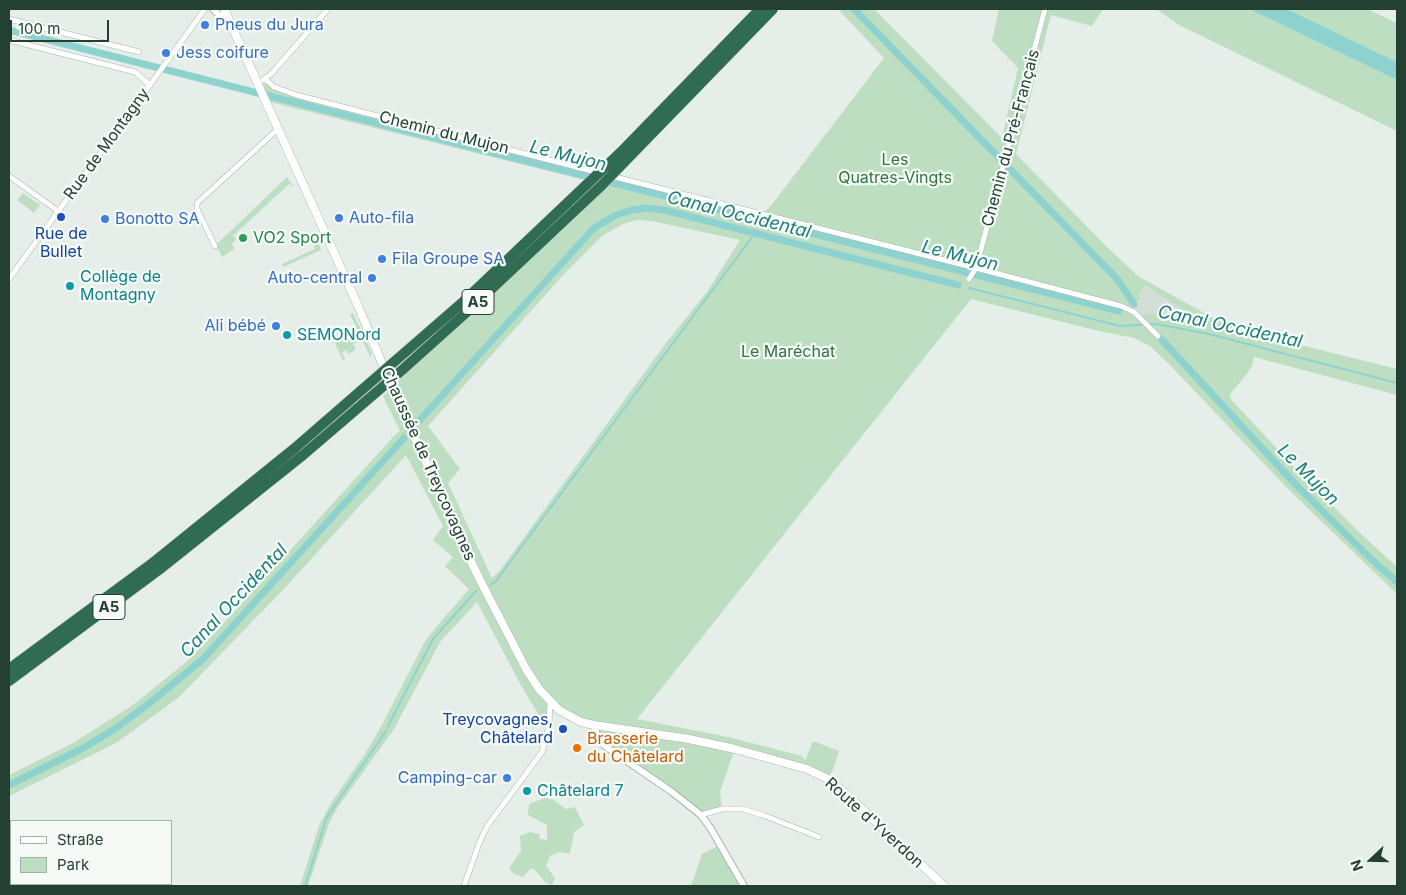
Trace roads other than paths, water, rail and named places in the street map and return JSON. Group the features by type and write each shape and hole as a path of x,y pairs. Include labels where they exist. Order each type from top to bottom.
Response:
{"highway":[{"name":"A5","path":"9,669 106,598 214,514 394,364 592,180 760,9"},
{"name":"A5","path":"9,681 237,509 401,371 502,280 606,181 773,9"}],"main road":[{"name":"Chaussée de Treycovagnes","path":"224,9 261,83 266,101 480,580 526,669 539,689 550,702 570,717 594,725"},
{"name":"Route d'Yverdon","path":"594,725 690,739 744,751 807,769 826,778 843,791 944,886"}],"street":[{"name":"Rue de Montagny","path":"9,279 205,9"},
{"path":"213,9 234,30"},
{"path":"261,83 328,9"},
{"name":"Chemin du Pré-Français","path":"969,279 976,268 1045,9"},
{"path":"9,19 139,52"},
{"path":"9,40 135,72 150,85"},
{"name":"Chemin du Mujon","path":"261,83 296,95 1106,302 1134,312 1158,336"},
{"path":"215,246 197,209 198,204 278,128"},
{"path":"9,176 58,211"},
{"path":"464,886 480,841 488,825 542,752 549,726 550,702"},
{"path":"594,725 597,735 605,746 672,792 701,815 744,886"},
{"path":"701,815 734,808 743,809 819,837"}],"water":[{"path":"1249,9 1287,9 1397,62 1397,80"}],"waterway":[{"path":"854,9 1118,280 1134,304"},
{"name":"Le Mujon","path":"9,30 1119,311"},
{"name":"Canal Occidental","path":"419,421 594,228 616,215 632,210 646,208 664,210 958,285"},
{"path":"490,585 496,581 755,233"},
{"name":"Canal Occidental","path":"969,288 1120,326 1156,324 1209,334 1397,383"},
{"name":"Le Mujon","path":"1162,340 1297,486 1397,582"},
{"name":"Canal Occidental","path":"9,785 85,747 116,728 203,659 404,438"},
{"path":"388,726 433,639 476,591"},
{"path":"305,886 327,817 386,731"}],"place":[{"name":"Pneus du Jura","path":"205,25"},
{"name":"Jess coifure","path":"166,53"},
{"name":"Rue de Bullet","path":"61,217"},
{"name":"Auto-fila","path":"339,218"},
{"name":"Bonotto SA","path":"105,219"},
{"name":"VO2 Sport","path":"243,238"},
{"name":"Fila Groupe SA","path":"382,259"},
{"name":"Auto-central","path":"372,278"},
{"name":"Collège de Montagny","path":"70,286"},
{"name":"Ali bébé","path":"276,326"},
{"name":"SEMONord","path":"287,335"},
{"name":"Treycovagnes, Châtelard","path":"563,729"},
{"name":"Brasserie du Châtelard","path":"577,748"},
{"name":"Camping-car","path":"507,778"},
{"name":"Châtelard 7","path":"527,791"}],"park label":[{"name":"Les Quatres-Vingts","path":"895,169"},
{"name":"Le Maréchat","path":"788,352"}]}
